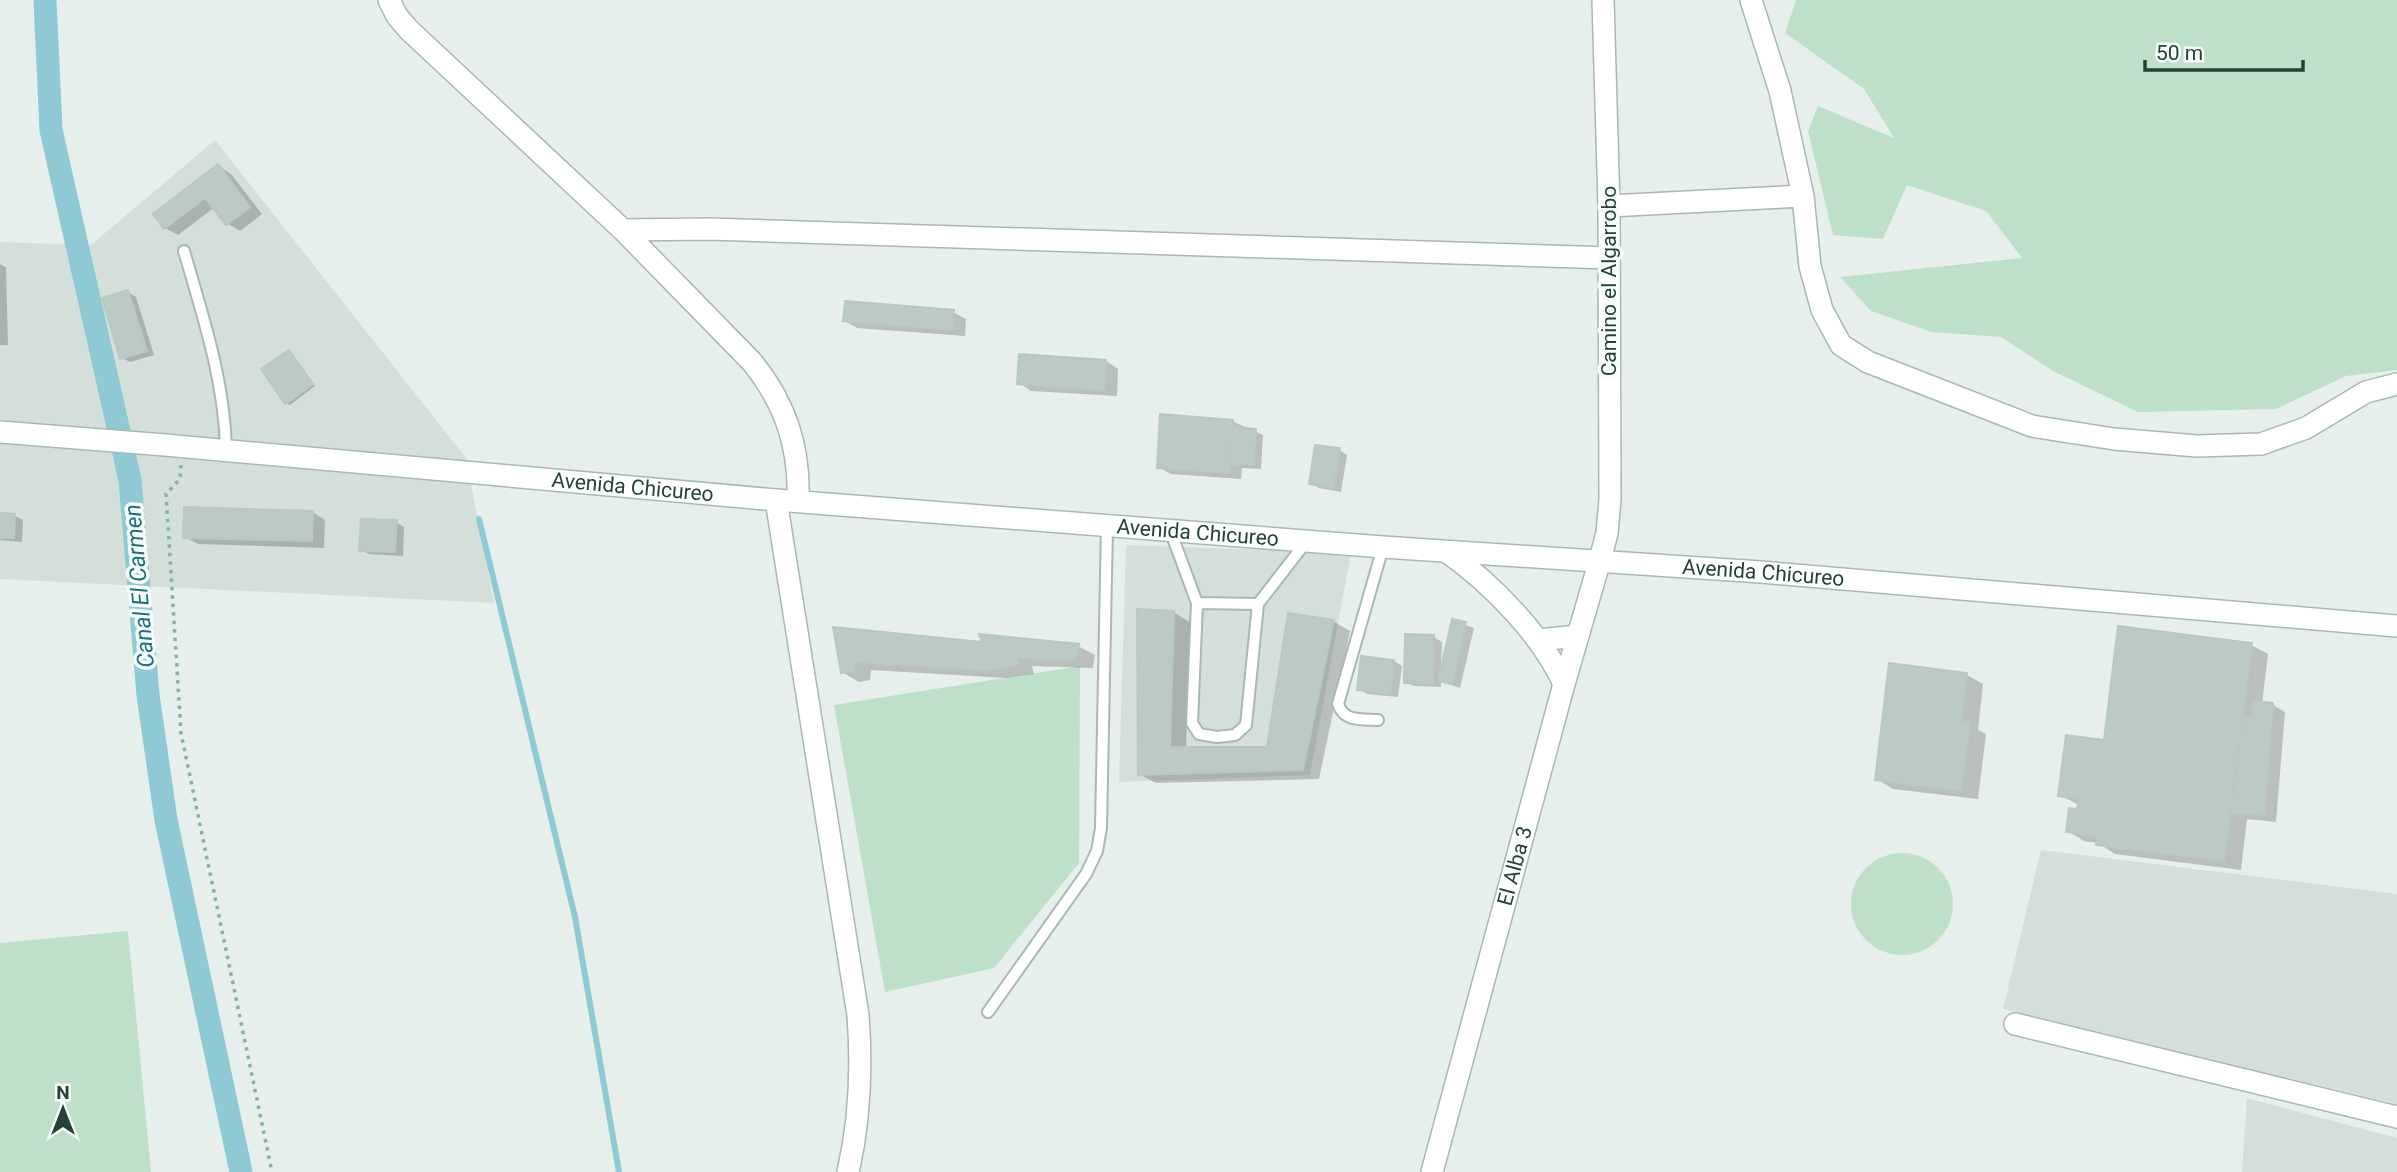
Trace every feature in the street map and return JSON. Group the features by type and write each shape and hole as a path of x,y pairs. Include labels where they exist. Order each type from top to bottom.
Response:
{"street":[{"path":"389,0 409,30 623,230 752,362 779,402 794,442 798,461 798,502"},
{"name":"Camino el Algarrobo","path":"1600,560 1610,508 1609,206 1603,0"},
{"path":"1751,0 1780,91 1803,196 1810,266 1822,310 1841,345 1868,362 2032,426 2114,439 2197,446 2261,444 2306,429 2366,392 2397,384"},
{"path":"1609,206 1803,196"},
{"path":"623,230 710,229 1609,258"},
{"name":"Avenida Chicureo","path":"0,432 798,502 1447,552 1600,560 2397,626"},
{"path":"776,500 858,1015 860,1097 858,1124 848,1172"},
{"path":"1447,552 1481,578 1538,640 1556,666 1564,684"},
{"name":"El Alba 3","path":"1432,1172 1600,560"},
{"path":"1538,640 1578,636"},
{"path":"2015,1024 2397,1117"}],"lane":[{"path":"184,251 216,364 225,416 226,451"},
{"path":"988,1012 1086,874 1097,851 1101,828 1107,526"},
{"path":"1170,530 1197,603 1192,723 1199,734 1217,737 1235,736 1246,725 1258,604 1307,541"},
{"path":"1378,720 1347,717 1341,713 1338,704 1384,547"},
{"path":"1197,603 1258,604"}],"path":[{"path":"175,446 180,479 166,494 181,733 272,1172"}],"shaded area":[{"path":"215,140 466,458 494,603 0,579 0,242 91,245"},
{"path":"1126,545 1351,553 1310,775 1119,782"},
{"path":"2041,850 2397,894 2397,1104 2003,1009"},
{"path":"2247,1098 2397,1138 2397,1172 2242,1172"}],"green space":[{"path":"1796,0 2397,0 2397,370 2346,376 2276,409 2138,412 2053,371 2001,337 1931,332 1871,311 1840,277 2022,258 1986,211 1907,185 1883,239 1833,235 1808,131 1818,106 1894,138 1864,89 1785,33"},
{"path":"1080,666 1079,863 994,968 885,992 834,705"},
{"path":"1902,853 1931,861 1945,875 1953,904 1945,933 1931,947 1902,955 1873,947 1859,933 1851,904 1859,875 1873,861"},
{"path":"128,931 151,1172 0,1172 0,943"}],"building":[{"path":"218,164 250,207 226,225 205,198 164,229 153,214"},
{"path":"128,290 147,351 120,359 102,298"},
{"path":"845,301 954,310 952,330 843,321"},
{"path":"289,350 313,384 285,404 261,369"},
{"path":"1019,354 1106,360 1104,390 1017,384"},
{"path":"1160,414 1233,420 1229,473 1157,468"},
{"path":"1232,427 1256,429 1254,465 1230,464"},
{"path":"1315,445 1340,448 1333,488 1309,484"},
{"path":"184,507 313,511 312,541 183,538"},
{"path":"0,513 15,514 14,538 0,538"},
{"path":"361,519 397,520 395,552 359,551"},
{"path":"1137,609 1174,611 1170,747 1267,747 1288,613 1334,620 1303,770 1138,775"},
{"path":"1452,619 1466,622 1452,684 1438,681"},
{"path":"2118,626 2252,643 2224,861 2096,845 2097,836 2066,832 2069,808 2077,809 2079,799 2058,796 2066,735 2104,740"},
{"path":"833,627 982,642 979,634 1079,644 1076,660 1016,658 1018,665 988,670 855,662 853,671 841,673"},
{"path":"1405,634 1434,635 1433,684 1404,683"},
{"path":"1361,656 1394,660 1390,694 1357,690"},
{"path":"1889,663 1967,673 1961,722 1970,723 1961,791 1875,780"},
{"path":"2254,701 2273,703 2264,815 2231,813 2243,717 2252,718"}],"waterway":[{"name":"Canal El Carmen","path":"45,0 51,130 130,480 148,695 166,820 241,1172"},
{"path":"479,519 575,917 619,1172"}]}
